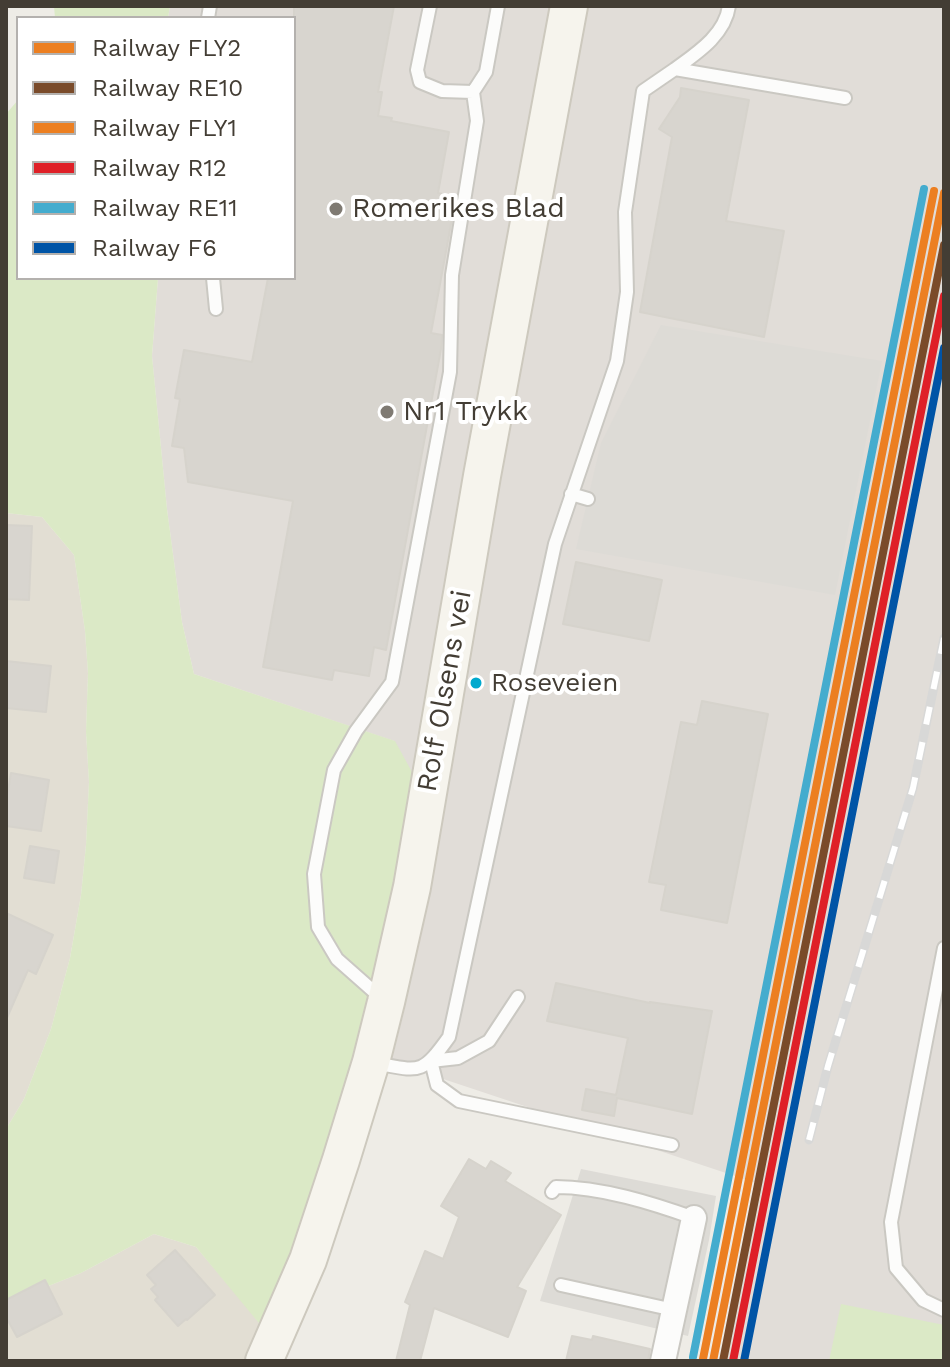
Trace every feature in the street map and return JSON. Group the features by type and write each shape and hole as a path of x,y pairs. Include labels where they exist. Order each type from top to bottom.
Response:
{"main road":[{"name":"Rolf Olsens vei","path":"264,1361 308,1260 341,1160 371,1062 412,887 484,460 569,6"}],"street":[{"path":"663,1361 694,1218"}],"lane":[{"path":"430,6 417,70 420,82 442,91 473,92"},
{"path":"386,1002 337,959 318,927 314,874 334,770 356,731 392,682 450,372 452,275 477,121 473,92 486,72 498,6"},
{"path":"431,1061 449,1037 555,544 617,361 627,292 625,212 643,91 709,43 728,14 729,6"},
{"path":"675,69 845,98"},
{"path":"213,280 216,309"},
{"path":"571,494 588,499"},
{"path":"944,948 891,1222 896,1268 923,1300 944,1310"},
{"path":"371,1062 413,1070 431,1061 458,1058 489,1041 518,997"},
{"path":"431,1061 437,1085 459,1101 672,1145"},
{"path":"552,1192 556,1187 578,1187 661,1206 694,1218"},
{"path":"561,1285 674,1310"}],"shaded area":[{"path":"170,6 944,6 944,1361 726,1361 762,1185 359,1051 396,880 401,843 394,741 194,674 182,622 167,509 152,356 158,280 296,280 296,16 168,16"},
{"path":"661,325 882,361 835,595 576,549 601,443"},
{"path":"6,513 42,517 74,555 88,673 86,732 89,782 81,895 70,958 51,1029 24,1099 6,1129"},
{"path":"581,1169 716,1196 688,1336 540,1301"},
{"path":"154,1234 196,1247 244,1303 268,1334 258,1361 6,1361 6,1303 81,1273"}],"green space":[{"path":"54,6 170,6 168,16 55,16"},
{"path":"16,102 16,280 158,280 152,356 167,509 182,622 194,674 395,741 412,772 411,797 396,880 359,1051 268,1334 196,1247 154,1234 81,1273 6,1303 6,1129 24,1099 51,1029 70,958 81,895 89,782 86,732 88,673 74,555 42,517 6,513 6,114"},
{"path":"841,1304 944,1325 944,1361 829,1361"}],"building":[{"path":"294,6 394,6 378,92 382,92 378,116 449,132 438,193 456,197 431,333 442,335 441,349 386,650 374,647 369,676 334,670 332,680 263,667 293,501 188,482 184,448 172,446 180,399 175,398 184,350 252,362 268,280 296,280"},
{"path":"681,88 749,100 726,221 784,231 764,337 640,312 672,137 659,129 680,97"},
{"path":"6,525 32,526 29,600 6,599"},
{"path":"576,562 662,580 649,641 563,624"},
{"path":"6,661 51,666 46,712 6,708"},
{"path":"702,701 768,714 727,923 661,910 666,885 649,882 681,722 697,725"},
{"path":"11,773 49,780 41,831 6,826"},
{"path":"30,846 59,851 54,883 24,878"},
{"path":"6,913 53,935 36,974 28,970 6,1020"},
{"path":"556,983 650,1003 712,1011 692,1114 617,1098 614,1116 582,1110 586,1089 616,1095 628,1038 547,1021"},
{"path":"469,1159 486,1169 491,1161 511,1173 505,1181 561,1215 517,1287 526,1291 508,1337 434,1308 420,1361 396,1361 410,1305 405,1302 425,1251 443,1259 459,1217 441,1206"},
{"path":"175,1250 215,1295 178,1326 155,1300 158,1297 151,1289 156,1285 147,1275"},
{"path":"45,1280 62,1314 17,1337 6,1317 6,1300"},
{"path":"572,1336 592,1340 593,1336 650,1349 648,1361 566,1361"}],"railway":[{"path":"809,1140 828,1066 913,788 944,638"}],"rail line":[{"name":"RE11","path":"693,1357 924,189"},
{"name":"FLY1","path":"703,1359 934,191"},
{"name":"FLY2","path":"713,1361 944,193"},
{"name":"RE10","path":"723,1361 944,245"},
{"name":"R12","path":"733,1361 944,296"},
{"name":"F6","path":"744,1361 944,348"}],"place":[{"name":"Romerikes Blad","path":"336,209"},
{"name":"Nr1 Trykk","path":"387,412"},
{"name":"Roseveien","path":"476,683"}]}
